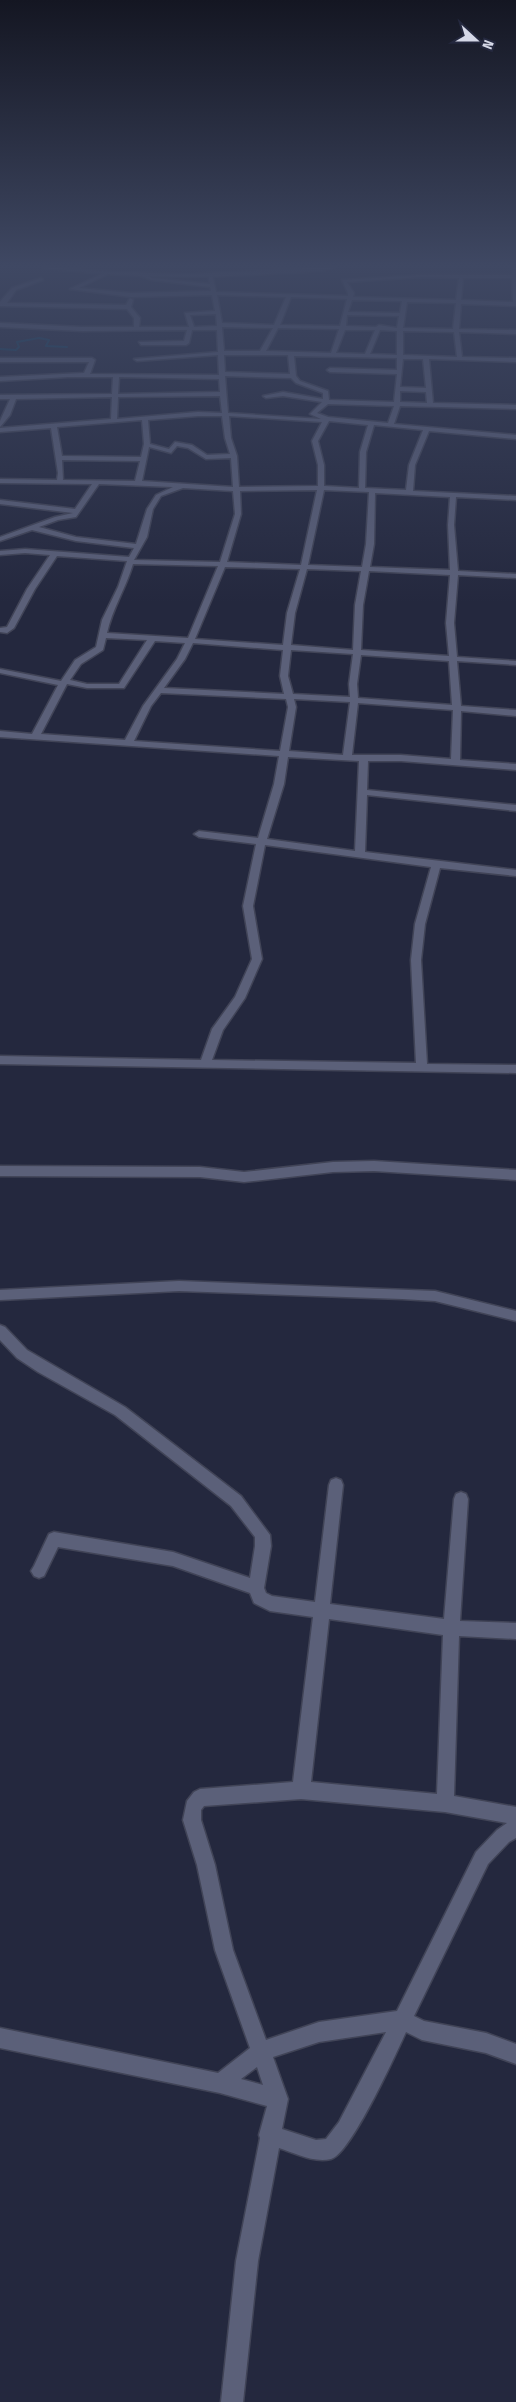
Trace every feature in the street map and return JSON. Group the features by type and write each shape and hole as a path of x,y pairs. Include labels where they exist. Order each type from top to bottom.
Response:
{"street":[{"path":"16,384 18,379"},
{"path":"114,422 118,379"},
{"path":"129,741 141,716 160,690 191,640 224,563 238,514 234,456 228,438 222,379"},
{"path":"296,379 302,384 321,388 326,392 326,402 313,414 317,417"},
{"path":"391,425 397,404 399,379"},
{"path":"427,379 430,404"},
{"path":"321,388 326,382"},
{"path":"397,389 428,390"},
{"path":"0,430 145,418 177,405 223,394"},
{"path":"266,396 278,394 358,409 397,404 516,407"},
{"path":"0,425 7,415 12,395"},
{"path":"0,397 12,395 115,395 226,414 319,421 327,419"},
{"path":"355,422 358,409"},
{"path":"240,411 516,437"},
{"path":"138,482 147,445 145,418"},
{"path":"206,1062 218,1029 240,998 257,959 248,906 259,850 285,754 292,707 284,676 291,613 304,568 321,488 320,465 315,441 327,419"},
{"path":"362,490 363,452 371,424"},
{"path":"54,426 61,473 60,481"},
{"path":"409,493 412,465 427,428"},
{"path":"147,445 171,451 174,444 190,446 206,457 234,456"},
{"path":"59,458 144,459"},
{"path":"0,481 138,482 235,489 321,488 516,498"},
{"path":"0,539 58,518 71,518 79,511 98,481"},
{"path":"155,484 159,496"},
{"path":"36,735 64,683 78,662 100,648 106,620 122,587 130,560 143,538 150,509 159,496 182,486"},
{"path":"347,758 354,700 352,684 357,652 359,605 366,571 372,492"},
{"path":"453,495 450,525 454,573 450,623 457,709 455,762"},
{"path":"0,502 79,511"},
{"path":"34,528 76,539 138,546"},
{"path":"0,553 14,551 130,560 516,576"},
{"path":"0,630 10,628 31,588 55,553"},
{"path":"104,635 516,663"},
{"path":"0,671 86,686 121,686 152,639"},
{"path":"160,690 354,700 516,713"},
{"path":"0,734 129,741 347,758 401,758 516,767"},
{"path":"360,855 364,759"},
{"path":"362,792 516,808"},
{"path":"199,834 263,840 436,866 516,874"},
{"path":"422,1067 416,960 420,924 436,866"},
{"path":"0,1060 206,1062 516,1069"},
{"path":"0,1171 200,1172 244,1177 333,1167 374,1166 516,1175"},
{"path":"0,1295 179,1286 402,1294 435,1296 516,1316"},
{"path":"0,1331 22,1354 43,1368 120,1411 236,1501 262,1535 264,1546 256,1588 260,1598 270,1603 451,1628 516,1631"},
{"path":"301,1790 336,1485"},
{"path":"445,1803 451,1628 461,1499"},
{"path":"39,1571 54,1539 173,1559 256,1588"},
{"path":"232,2402 247,2261 269,2135 278,2099 270,2082 262,2051 224,1950 206,1865 192,1820 193,1807 200,1798 301,1790 445,1803 516,1816"},
{"path":"269,2135 316,2150 331,2150 346,2129 482,1858 503,1836 516,1828"},
{"path":"220,2083 262,2051 319,2032 402,2020 422,2030 486,2043 516,2054"},
{"path":"0,2038 220,2083 278,2099"}]}
